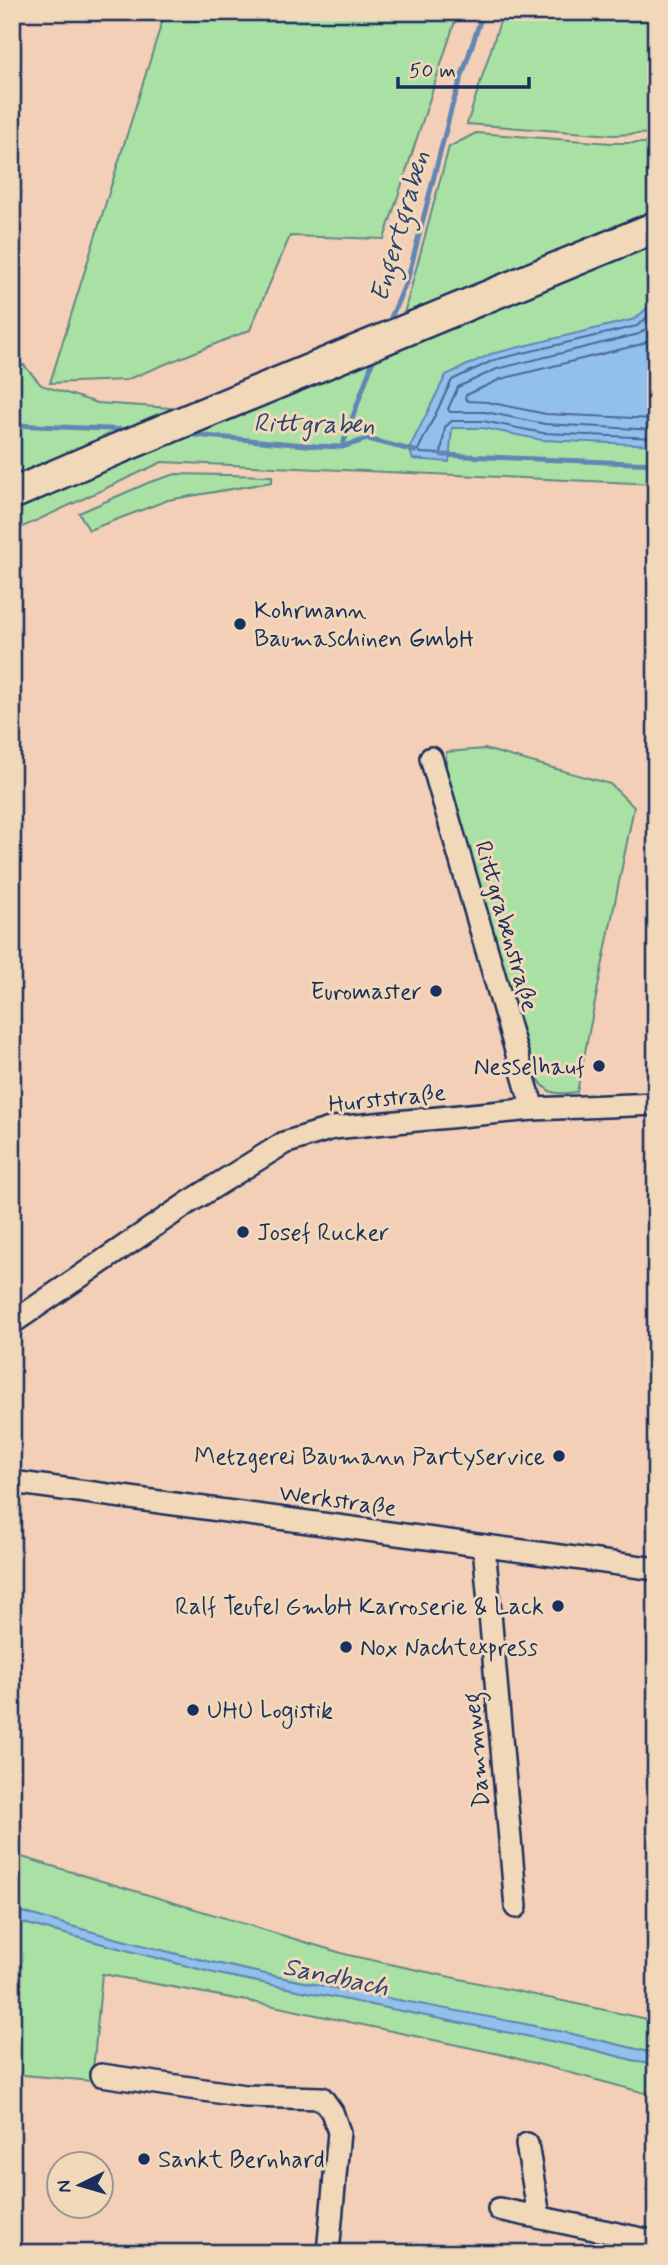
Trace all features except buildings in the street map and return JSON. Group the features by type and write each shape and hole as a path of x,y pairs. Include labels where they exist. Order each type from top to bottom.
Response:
{"main road":[{"path":"12,494 656,227"}],"street":[{"name":"Rittgrabenstraße","path":"431,758 533,1110"},
{"name":"Hurststraße","path":"12,1323 188,1203 285,1143 333,1128 533,1110 656,1104"},
{"name":"Werkstraße","path":"12,1482 656,1569"},
{"name":"Dammweg","path":"484,1546 516,1908"},
{"path":"100,2075 245,2096 322,2098 332,2112 339,2132 328,2253"},
{"path":"527,2144 539,2216"},
{"path":"499,2209 656,2242"}],"green space":[{"path":"165,12 458,12 384,239 290,236 250,330 126,380 50,383"},
{"path":"503,12 656,12 656,133 613,135 467,124"},
{"path":"476,133 611,143 656,143 656,218 402,321 449,147"},
{"path":"656,241 656,484 162,462 12,532 12,510 38,498"},
{"path":"12,365 24,365 41,385 97,403 186,409 12,482"},
{"path":"176,474 272,476 272,482 168,500 89,530 79,513 150,482"},
{"path":"485,749 610,784 634,807 577,1092 550,1091 533,1071 446,769 446,752"},
{"path":"12,1854 348,1955 656,2021 656,2054 559,2031 233,1967 137,1944 12,1909"},
{"path":"12,1920 214,1973 590,2049 656,2066 656,2096 504,2055 274,2006 102,1974 92,2081 12,2074"}],"water":[{"path":"656,300 656,445 542,440 483,428 452,428 449,462 413,459 409,449 446,375 491,354 635,319"},
{"path":"12,1909 233,1967 607,2042 656,2054 656,2066 590,2049 214,1973 12,1920"}],"waterway":[{"name":"Engertgraben","path":"387,327 408,278 452,106 483,12"},
{"name":"Engertgraben","path":"342,447 375,355"},
{"name":"Rittgraben","path":"12,425 132,430"},
{"name":"Rittgraben","path":"183,434 342,447 367,439 415,451"},
{"name":"Rittgraben","path":"442,455 656,464"}],"place":[{"name":"Kohrmann Baumaschinen GmbH","path":"240,624"},
{"name":"Euromaster","path":"436,991"},
{"name":"Nesselhauf","path":"599,1066"},
{"name":"Josef Rucker","path":"243,1232"},
{"name":"Metzgerei Baumann Partyservice","path":"559,1456"},
{"name":"Ralf Teufel GmbH Karroserie & Lack","path":"558,1606"},
{"name":"Nox Nachtexpress","path":"346,1647"},
{"name":"UHU Logistik","path":"193,1710"},
{"name":"Sankt Bernhard","path":"144,2159"}],"water label":[{"name":"Sandbach","path":"336,1976"}]}
